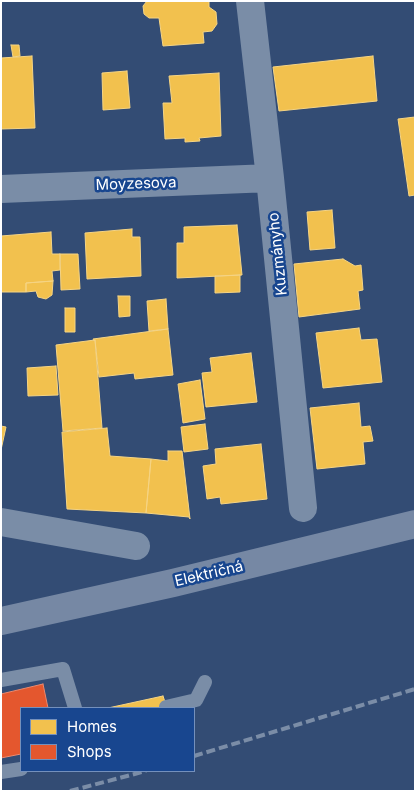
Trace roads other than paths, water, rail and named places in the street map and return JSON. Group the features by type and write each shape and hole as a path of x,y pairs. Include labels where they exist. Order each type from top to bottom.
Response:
{"main road":[{"name":"Električná","path":"1,621 173,583 415,524"}],"street":[{"name":"Kuzmányho","path":"250,1 303,508"},
{"name":"Moyzesova","path":"1,189 270,178"},
{"path":"1,522 136,546"}],"lane":[{"path":"1,680 64,669 74,707"},
{"path":"166,707 196,700 205,682"},
{"path":"1,772 20,769"}],"railway":[{"path":"195,756 415,689"},
{"path":"70,791 142,772"}]}
